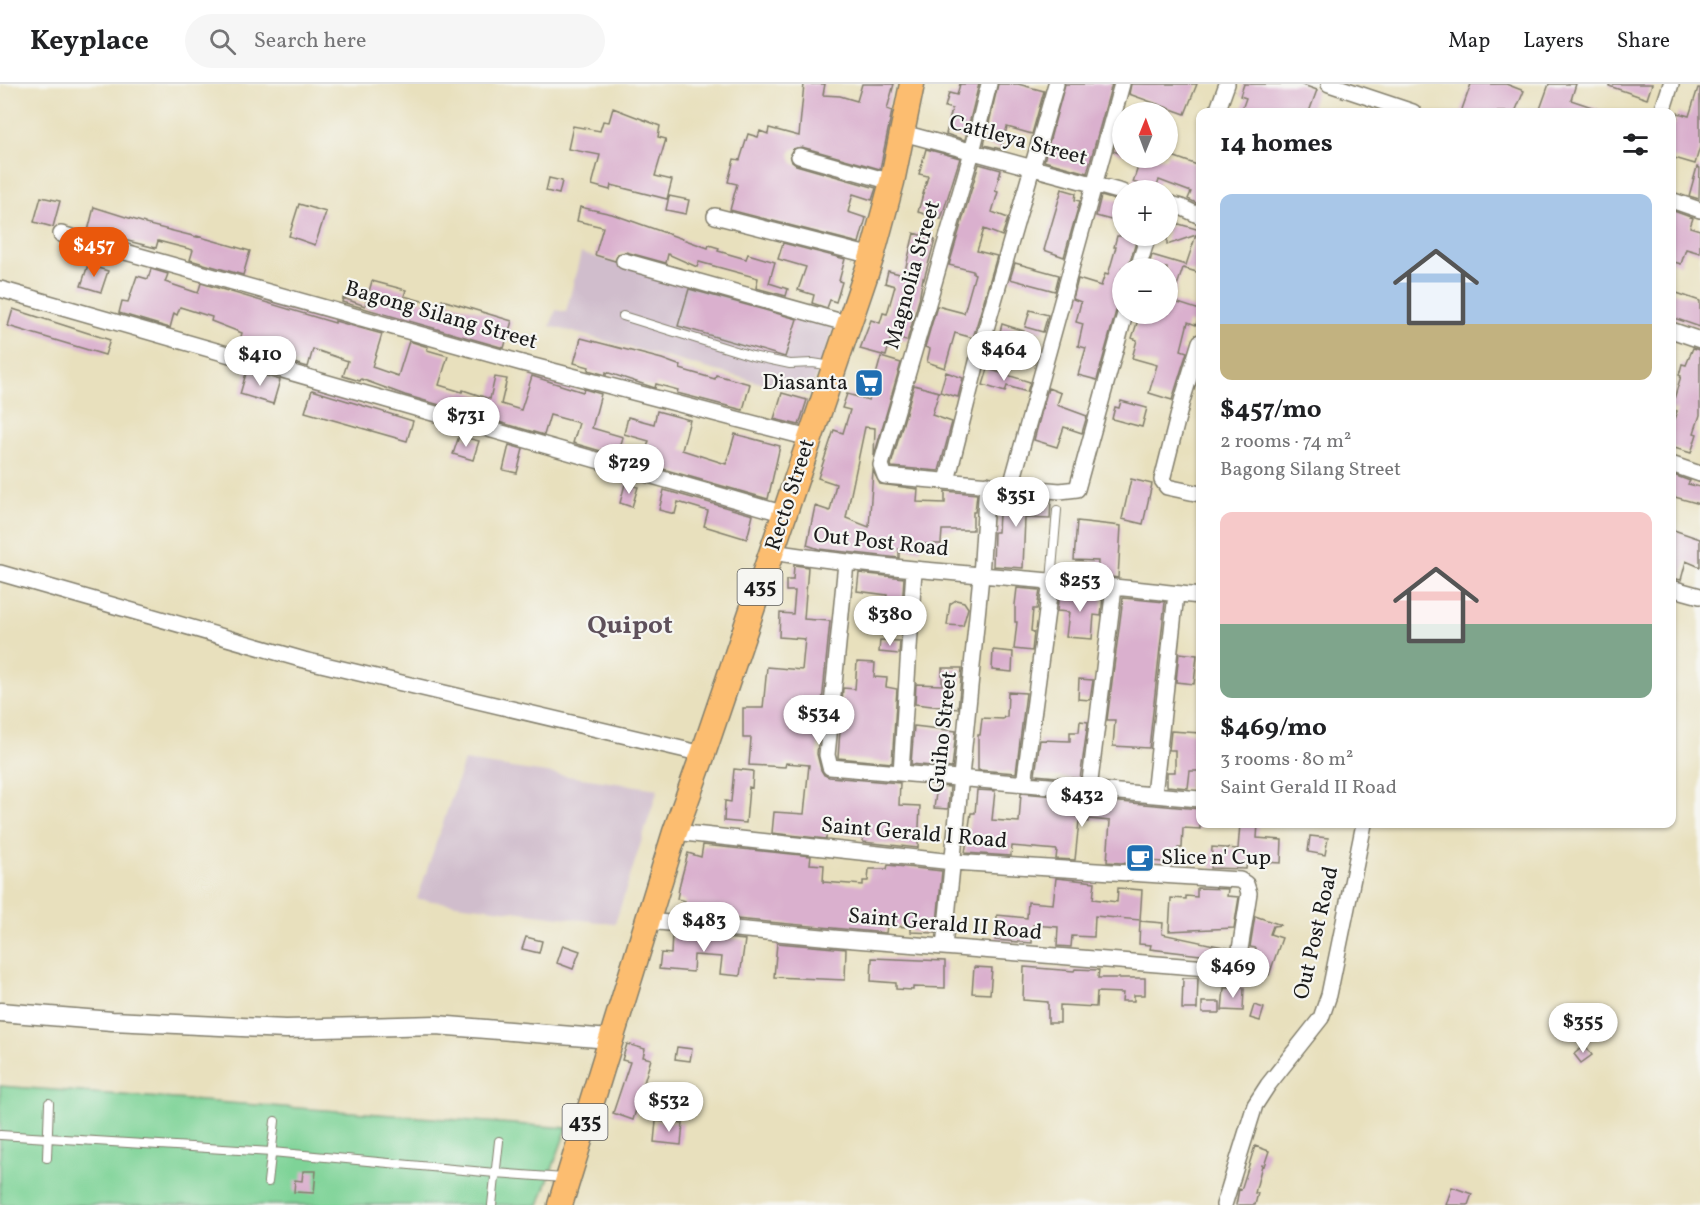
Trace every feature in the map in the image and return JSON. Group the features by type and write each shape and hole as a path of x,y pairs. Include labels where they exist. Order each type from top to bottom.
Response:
{"main road":[{"name":"Recto Street","path":"610,1039 675,832 704,754 872,256 892,182 912,84"},
{"name":"435","path":"560,1205 610,1039"}],"street":[{"name":"Magnolia Street","path":"947,482 885,476 881,465 972,152 989,84"},
{"path":"1056,84 981,346 947,482 1060,491 1077,489 1122,324"},
{"path":"1011,486 1096,185 1122,84"},
{"path":"1218,108 1227,84"},
{"path":"1329,84 1401,108"},
{"path":"1663,108 1671,84"},
{"name":"Cattleya Street","path":"903,133 1112,189"},
{"path":"799,156 892,182"},
{"path":"1676,202 1700,210"},
{"path":"1178,206 1196,214"},
{"path":"715,216 872,256"},
{"name":"Bagong Silang Street","path":"61,234 522,363 809,438"},
{"path":"624,261 849,324"},
{"path":"0,289 785,514"},
{"path":"1676,332 1700,340"},
{"path":"1196,355 1162,480 1167,487 1196,493"},
{"path":"1676,466 1700,474"},
{"name":"Guiho Street","path":"944,947 981,576 987,484"},
{"name":"Out Post Road","path":"772,552 846,563 1196,596"},
{"path":"846,563 828,755 830,767 1196,799"},
{"path":"902,773 914,570"},
{"path":"0,573 304,660 704,754"},
{"path":"1024,784 1051,581"},
{"path":"1089,789 1114,588"},
{"path":"1676,589 1700,596"},
{"path":"1154,795 1176,594"},
{"name":"Out Post Road","path":"1224,1205 1255,1105 1321,1018 1329,995 1363,828"},
{"name":"Saint Gerald I Road","path":"675,832 953,862 1240,880 1246,884 1249,893 1238,962"},
{"name":"Saint Gerald II Road","path":"647,921 1220,969 1238,962"},
{"path":"0,1012 112,1021 286,1029 436,1025 610,1039"}],"lane":[{"path":"623,316 752,356 790,364 813,363 834,366"},
{"path":"1051,581 1057,510"},
{"path":"46,1158 49,1103"},
{"path":"268,1182 276,1121"},
{"path":"0,1135 272,1152 568,1178"},
{"path":"492,1205 499,1141"}],"shaded area":[{"path":"581,253 835,324 809,396 550,326 556,310 566,312"},
{"path":"464,761 658,789 615,924 417,899"}],"green space":[{"path":"0,1086 567,1128 539,1205 0,1205"}],"building":[{"path":"804,84 825,84 823,95 840,96 857,101 862,84 894,84 887,109 892,111 880,169 802,147 793,149 790,154 792,162 796,165 876,188 872,200 853,194 848,212 866,218 859,243 730,210 737,184 728,182 734,159 740,160 748,134 758,137 760,131 768,134 769,128 799,136"},
{"path":"960,84 979,84 965,140 946,134 952,109 945,107 949,93 957,95"},
{"path":"998,84 1018,84 1044,91 1032,134 1007,127 1001,149 984,145"},
{"path":"1065,84 1112,84 1087,173 1044,161"},
{"path":"1131,84 1197,84 1185,114 1178,112 1178,102 1151,102 1129,94"},
{"path":"1244,84 1300,84 1317,90 1310,108 1242,108 1246,98 1240,96"},
{"path":"1471,84 1506,84 1524,91 1517,108 1462,108"},
{"path":"1549,84 1576,84 1571,100 1595,108 1540,108"},
{"path":"1609,84 1652,84 1647,99 1609,86"},
{"path":"1698,88 1700,88 1700,147 1695,164 1676,158 1676,120 1678,113 1689,116"},
{"path":"613,108 660,126 658,137 666,139 655,176 672,180 667,199 611,185 610,190 592,185 600,155 568,149 573,126 600,131 603,121 609,122"},
{"path":"926,149 960,158 941,219 918,212 928,176 919,174"},
{"path":"1178,158 1196,165 1196,203 1188,199 1191,192 1178,187 1178,180 1134,180 1138,168 1178,168"},
{"path":"979,164 1001,170 992,212 1008,218 1002,236 984,229 977,251 997,256 973,338 955,333 945,368 927,362 930,349 925,347 937,306 964,313 975,274 973,271 949,265"},
{"path":"1697,167 1700,168 1699,199 1689,196"},
{"path":"549,178 562,181 559,194 546,191"},
{"path":"1062,189 1076,193 1075,200 1080,201 1064,257 1044,250"},
{"path":"669,196 689,200 686,214 666,210"},
{"path":"1101,196 1112,199 1112,220 1096,216"},
{"path":"41,197 60,201 53,227 34,222"},
{"path":"299,204 326,212 315,245 289,236"},
{"path":"94,207 145,224 250,251 243,275 190,260 193,250 158,241 156,248 88,231"},
{"path":"580,207 612,214 708,248 709,245 719,248 718,251 746,259 748,254 775,262 769,283 788,289 786,296 756,288 758,278 699,262 697,267 668,254 666,263 626,252 618,254 615,261 595,255 603,227 577,221"},
{"path":"1676,212 1693,218 1690,227 1700,230 1700,253 1686,249 1681,264 1676,262"},
{"path":"1178,224 1196,229 1196,235 1178,241"},
{"path":"914,233 935,240 907,341 891,337 886,356 860,349 871,320 880,323 883,313 887,314 895,286 885,283 888,271 904,275"},
{"path":"1196,235 1196,272 1183,268 1178,283 1178,263 1186,265"},
{"path":"783,243 845,259 836,302 830,300 827,308 812,303 814,295 798,290 806,267 778,259"},
{"path":"1135,246 1131,258 1113,258 1116,247 1114,247"},
{"path":"1112,261 1112,324 1097,380 1078,375 1086,348 1078,346 1083,324 1076,322 1081,302 1073,299 1078,279 1101,286 1105,274 1108,275"},
{"path":"1015,263 1059,275 1055,291 1010,279"},
{"path":"88,265 108,271 101,292 81,286"},
{"path":"151,269 168,274 165,282 198,293 201,283 335,323 335,321 382,334 372,367 398,376 409,341 428,347 427,350 448,356 439,385 490,399 495,377 507,379 501,404 521,410 532,376 583,392 584,389 601,394 592,428 623,437 618,456 573,443 579,423 550,415 544,435 405,395 361,379 360,381 343,376 348,361 313,349 308,367 238,347 242,333 211,321 212,317 180,307 177,315 174,313 170,328 119,313 122,301 128,302 137,276 148,279"},
{"path":"372,281 406,290 404,296 440,306 442,300 512,321 504,348 342,302 343,298 365,306"},
{"path":"689,289 797,319 785,357 678,326"},
{"path":"1676,293 1700,301 1700,327 1676,319"},
{"path":"1178,303 1196,309 1196,325 1188,322 1181,350 1187,352 1172,400 1149,393 1157,365 1132,358 1137,340 1132,338 1137,324 1178,324"},
{"path":"13,309 110,340 105,355 8,326"},
{"path":"1030,310 1048,315 1043,332 1025,327"},
{"path":"1002,324 1024,331 1016,359 998,355 1001,344 997,343"},
{"path":"581,338 662,359 681,366 680,369 715,379 716,375 750,384 743,410 677,393 678,390 656,384 655,388 606,372 606,375 588,370 589,367 574,363"},
{"path":"1693,348 1700,350 1700,415 1691,453 1676,448 1676,392 1682,364 1686,365"},
{"path":"881,357 901,363 874,456 875,428 865,427 846,518 869,527 873,471 880,484 918,489 917,502 945,503 945,491 977,494 975,512 973,512 973,530 942,530 941,544 921,544 921,550 899,549 899,558 819,549 807,545 815,506 830,511 836,484 818,478 834,430 843,433 850,410 842,408 847,394 869,400"},
{"path":"988,369 1030,382 1027,392 1007,386 1005,392 983,385"},
{"path":"247,370 280,380 273,404 240,394"},
{"path":"946,372 963,378 958,397 940,392"},
{"path":"914,385 939,392 932,415 952,422 939,471 892,467 891,465"},
{"path":"1048,388 1061,393 1057,405 1087,416 1082,433 1064,427 1057,447 1034,440"},
{"path":"312,390 413,421 407,441 305,412"},
{"path":"782,393 807,400 799,425 774,419"},
{"path":"1121,401 1147,408 1142,427 1112,419 1115,407 1119,408"},
{"path":"657,411 690,420 682,450 726,464 735,434 780,446 768,499 642,463 649,441 624,434 628,417 654,424"},
{"path":"459,436 479,441 473,460 453,454"},
{"path":"509,445 523,449 517,473 503,470"},
{"path":"1676,476 1690,481 1688,484 1700,487 1700,504 1676,497"},
{"path":"1131,479 1152,484 1143,524 1122,519"},
{"path":"625,484 638,487 632,507 620,503"},
{"path":"664,490 753,515 747,539 704,526 708,511 678,502 675,514 659,510"},
{"path":"1000,496 1051,500 1050,519 1025,518 1023,568 993,566 994,532 998,532"},
{"path":"1077,521 1121,526 1118,578 1097,575 1098,561 1074,560"},
{"path":"1676,531 1700,539 1700,567 1686,561 1681,580 1676,579"},
{"path":"794,565 808,567 804,619 830,621 817,754 821,770 829,777 900,783 899,805 920,806 918,848 863,842 863,837 855,834 827,832 826,839 772,833 774,812 804,814 809,765 786,763 785,767 749,765 751,738 743,738 743,708 763,708 767,667 802,670 805,639 779,637 780,613 793,614 795,591 786,591 786,580 793,580"},
{"path":"859,573 904,578 901,620 884,618 887,595 857,591"},
{"path":"1017,588 1040,590 1037,609 1033,609 1032,651 1014,649"},
{"path":"1059,592 1103,596 1101,616 1094,615 1092,639 1066,637 1069,612 1057,611"},
{"path":"1123,598 1165,602 1149,748 1113,746 1115,720 1107,720"},
{"path":"956,600 964,602 968,608 963,626 947,625 950,604"},
{"path":"880,640 900,641 899,654 879,652"},
{"path":"993,650 1013,652 1012,672 992,670"},
{"path":"1179,653 1196,655 1194,684 1176,682"},
{"path":"857,662 875,663 874,677 887,678 886,687 897,689 892,763 838,758 843,688 855,689"},
{"path":"942,668 962,668 958,709 915,704 916,684 942,685"},
{"path":"1079,679 1093,680 1090,700 1078,699"},
{"path":"1008,692 1026,693 1016,773 978,770 978,735 980,735 982,718 1003,719 1007,717"},
{"path":"1080,721 1088,722 1080,779 1035,775 1040,740 1070,741 1070,732 1079,732"},
{"path":"914,726 956,731 952,768 911,764"},
{"path":"1171,731 1196,733 1196,771 1190,771 1188,788 1167,786 1167,772 1175,772 1175,750 1169,750"},
{"path":"734,769 753,771 752,788 749,787 746,823 724,821 725,801 731,802"},
{"path":"937,786 950,787 948,809 934,808"},
{"path":"977,790 995,791 992,820 1019,822 1021,793 1068,797 1067,800 1108,804 1109,801 1196,809 1196,828 1200,829 1183,828 1182,848 1178,848 1176,863 1150,861 1150,865 1107,862 1110,821 1088,819 1088,822 1079,821 1075,860 1056,859 1057,850 1012,846 1011,856 965,853 971,813 975,813"},
{"path":"1240,828 1258,828 1257,838 1282,840 1281,863 1247,861 1246,869 1211,868 1212,847 1238,849"},
{"path":"1310,836 1328,838 1325,855 1308,852"},
{"path":"703,845 811,856 810,864 824,865 823,882 863,885 863,881 868,881 869,869 887,869 888,865 942,871 936,933 911,932 911,927 887,926 886,933 683,914 685,901 677,899 688,853 701,857"},
{"path":"1056,878 1095,882 1093,899 1117,902 1118,888 1142,890 1140,920 1095,916 1094,937 1072,936 1071,947 1057,946 1058,927 1033,925 1032,943 995,940 997,915 1027,918 1028,902 1053,904"},
{"path":"1197,888 1228,889 1227,896 1239,897 1234,928 1169,931 1171,898 1197,897"},
{"path":"1255,916 1281,925 1273,926 1270,934 1282,938 1269,975 1248,968 1256,948 1250,947"},
{"path":"1140,921 1163,923 1162,934 1228,948 1226,958 1150,949 1151,945 1139,944"},
{"path":"672,933 745,940 740,976 720,974 722,957 694,955 693,972 659,969 661,953 671,954"},
{"path":"526,937 542,941 539,953 522,949"},
{"path":"777,943 846,949 845,980 774,977"},
{"path":"563,945 580,951 573,969 557,963"},
{"path":"872,958 945,961 945,988 896,989 896,983 871,981"},
{"path":"974,967 992,968 990,994 972,993"},
{"path":"1024,967 1074,971 1075,969 1099,970 1098,978 1145,978 1145,995 1134,995 1134,1001 1122,1001 1123,993 1097,992 1096,1007 1060,1005 1060,1023 1048,1023 1048,1002 1023,1000"},
{"path":"1183,978 1198,978 1197,1009 1182,1009"},
{"path":"1224,988 1244,988 1243,1011 1222,1010"},
{"path":"1202,1002 1220,1002 1220,1013 1202,1013"},
{"path":"1254,1005 1264,1008 1260,1021 1250,1018"},
{"path":"627,1044 645,1049 643,1057 651,1059 633,1120 613,1113 630,1062 622,1060"},
{"path":"1585,1045 1592,1055 1581,1063 1574,1054"},
{"path":"677,1047 692,1049 690,1061 675,1059"},
{"path":"656,1121 683,1123 681,1145 654,1142"},
{"path":"1255,1146 1269,1151 1264,1166 1262,1165 1255,1193 1258,1193 1255,1205 1236,1205 1239,1189 1241,1190"},
{"path":"303,1171 316,1171 314,1193 294,1192 295,1180 302,1181"},
{"path":"1452,1187 1472,1194 1468,1205 1446,1205"}],"place":[{"name":"Diasanta","path":"869,383"},
{"name":"Slice n' Cup","path":"1140,858"}],"district":[{"name":"Quipot","path":"630,626"}]}
